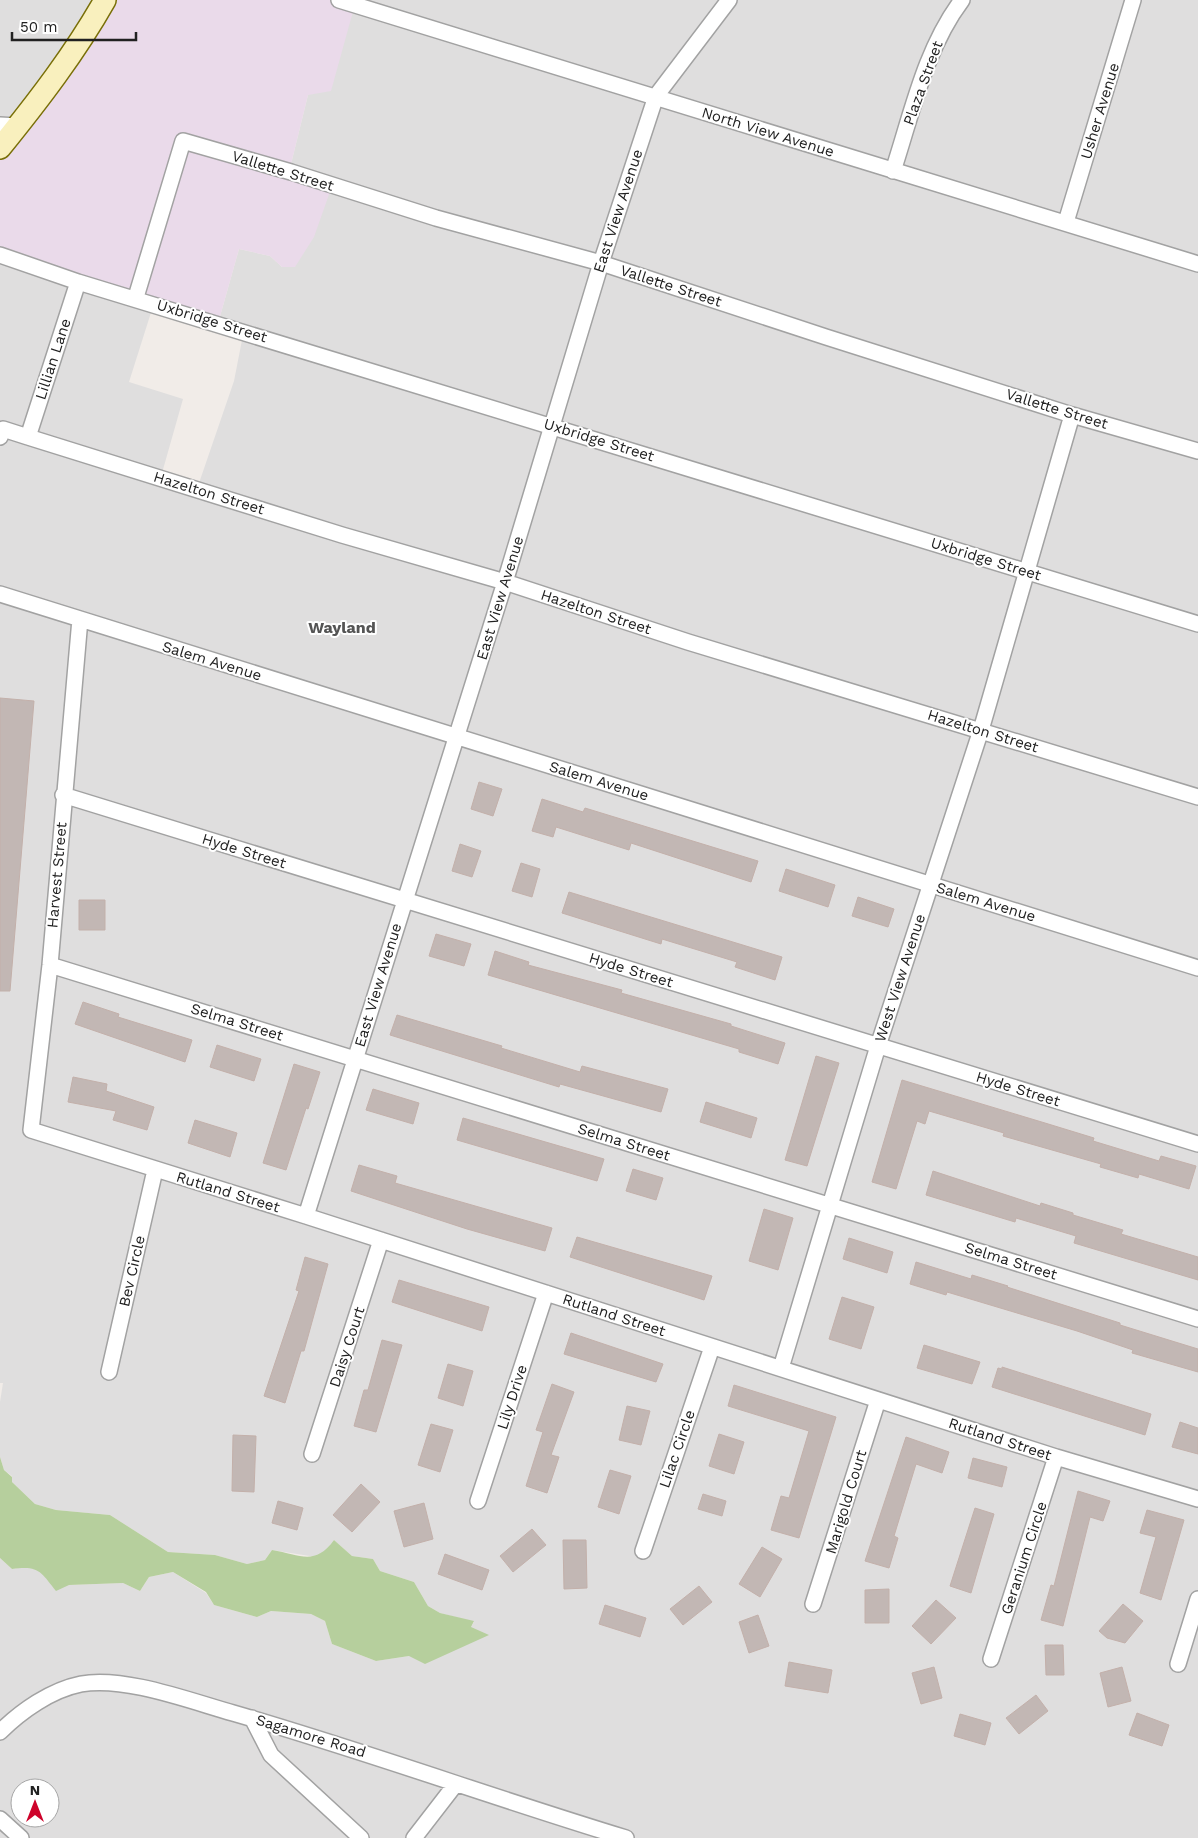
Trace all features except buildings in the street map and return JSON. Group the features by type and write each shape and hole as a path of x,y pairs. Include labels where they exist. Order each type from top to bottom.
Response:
{"main road":[{"path":"0,148 9,126 84,36 105,0"}],"street":[{"name":"North View Avenue","path":"339,0 1198,264"},
{"name":"East View Avenue","path":"306,1216 505,582 601,263 656,96 729,0"},
{"name":"Plaza Street","path":"893,171 931,54 948,18 962,0"},
{"name":"Usher Avenue","path":"1066,222 1134,0"},
{"name":"Vallette Street","path":"136,298 182,142 291,172 436,218 601,263 1072,415 1198,451"},
{"name":"Uxbridge Street","path":"0,255 78,282 136,298 1198,624"},
{"name":"Lillian Lane","path":"28,436 78,282"},
{"name":"West View Avenue","path":"781,1368 878,1046 981,730 1072,415"},
{"name":"Hazelton Street","path":"0,437 2,429 28,436 342,535 505,582 688,642 1198,797"},
{"name":"Salem Avenue","path":"0,594 1198,968"},
{"name":"Harvest Street","path":"31,1130 50,965 80,619"},
{"name":"Hyde Street","path":"64,795 1198,1144"},
{"name":"Selma Street","path":"50,965 1198,1319"},
{"name":"Rutland Street","path":"31,1130 306,1216 1056,1457 1198,1499"},
{"name":"Bev Circle","path":"109,1372 155,1170"},
{"name":"Daisy Court","path":"312,1454 381,1240"},
{"name":"Lily Drive","path":"478,1501 546,1293"},
{"name":"Lilac Circle","path":"643,1550 712,1346"},
{"name":"Marigold Court","path":"814,1604 878,1400"},
{"name":"Geranium Circle","path":"991,1659 1056,1457"},
{"path":"1178,1664 1198,1599"},
{"name":"Sagamore Road","path":"0,1732 48,1696 81,1684 112,1683 162,1693 252,1718 380,1758 455,1785 626,1838"},
{"path":"252,1718 271,1755 361,1838"},
{"path":"414,1838 455,1785"},
{"path":"0,1819 21,1838"}],"shaded area":[{"path":"0,0 105,0 24,117 0,116"},
{"path":"105,0 360,0 352,15 331,91 308,95 290,168 332,186 314,237 295,267 282,267 270,256 239,249 219,320 0,259 0,149"},
{"path":"360,0 1198,0 1198,1838 0,1838 0,1558 12,1569 29,1566 69,1585 123,1583 140,1591 149,1577 173,1572 206,1593 214,1605 257,1617 271,1611 311,1614 325,1621 332,1644 376,1661 409,1656 471,1627 474,1622 440,1613 428,1606 414,1582 380,1571 373,1559 352,1556 334,1540 325,1552 316,1557 272,1550 265,1560 247,1564 215,1555 168,1552 110,1515 56,1510 35,1504 12,1482 12,1476 4,1470 0,1457 0,1402 3,1383 0,1383 0,259 154,303 129,382 183,399 162,473 198,486 234,381 243,335 219,320 239,249 270,256 282,267 290,168 308,95"}],"green space":[{"path":"0,1457 4,1470 12,1477 12,1482 35,1504 56,1510 110,1515 168,1552 215,1555 247,1564 265,1560 272,1550 299,1556 314,1556 327,1548 334,1540 352,1556 373,1559 380,1571 414,1582 428,1606 440,1613 474,1621 471,1627 489,1635 425,1664 409,1656 376,1661 332,1644 325,1621 311,1614 271,1611 257,1617 214,1605 206,1592 173,1572 149,1577 140,1591 123,1583 69,1585 56,1591 38,1571 28,1568 12,1569 0,1558"}],"district":[{"name":"Wayland","path":"342,627"}]}
